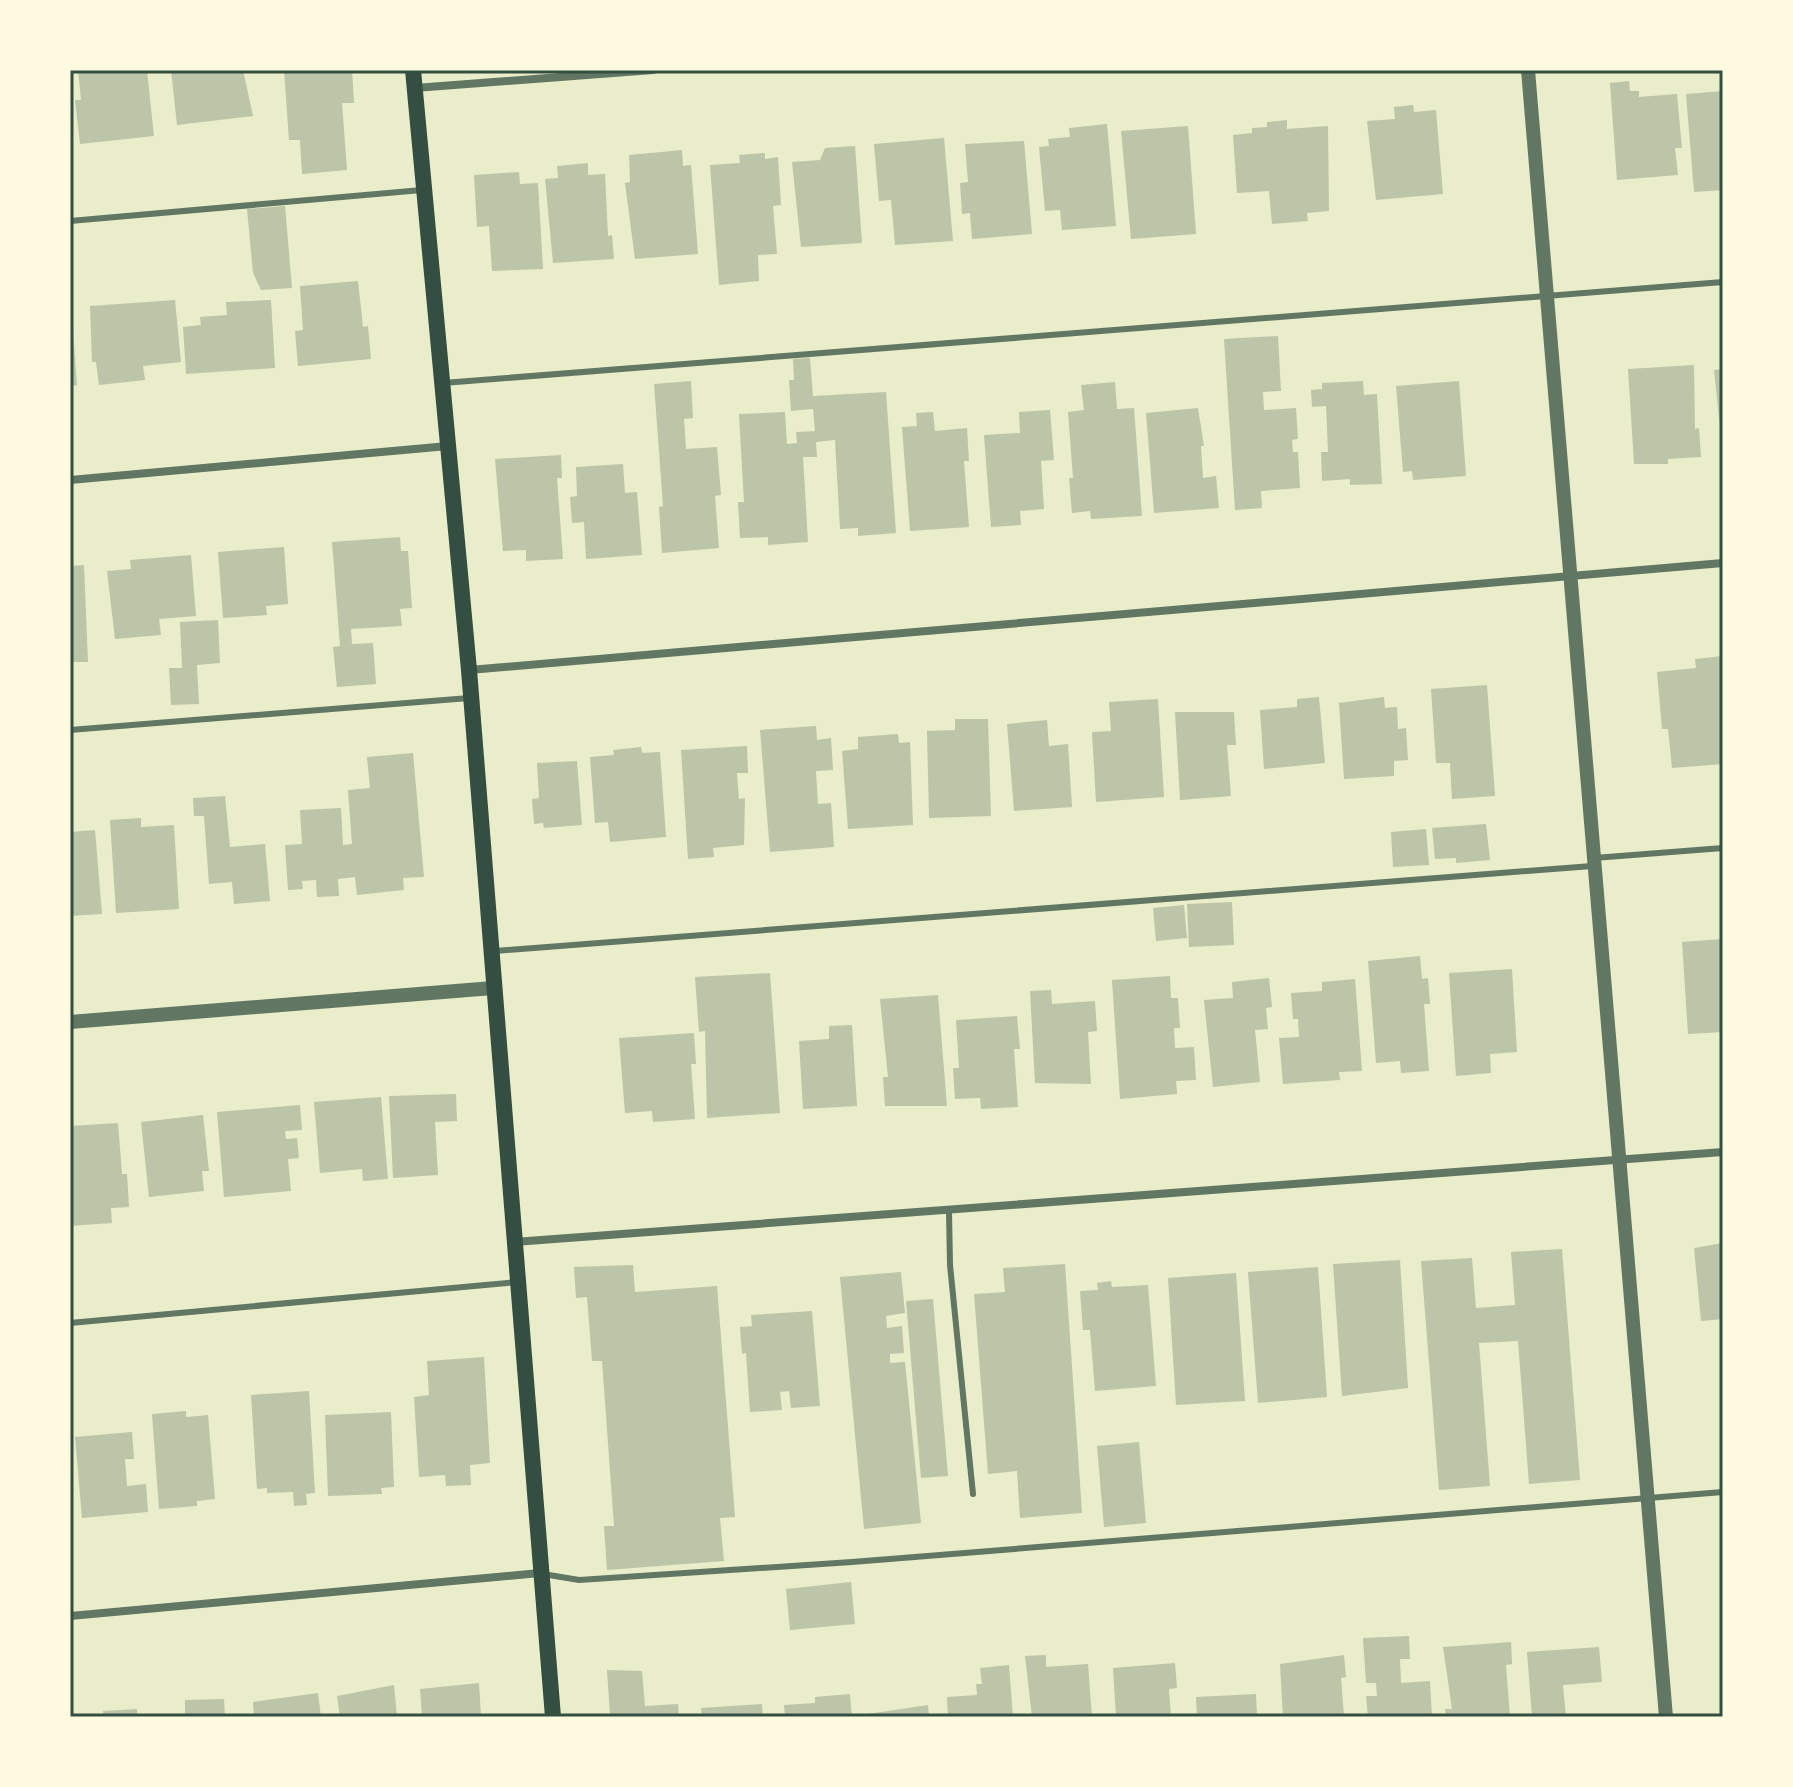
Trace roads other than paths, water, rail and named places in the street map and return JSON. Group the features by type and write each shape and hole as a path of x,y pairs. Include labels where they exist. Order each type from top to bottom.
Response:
{"main road":[{"path":"413,70 469,670 553,1717"}],"street":[{"path":"415,88 653,70"},
{"path":"1528,70 1666,1717"},
{"path":"70,480 448,446"},
{"path":"469,670 1723,563"},
{"path":"70,1022 493,988"},
{"path":"514,1242 1723,1152"},
{"path":"70,1616 540,1573"}],"lane":[{"path":"70,221 425,190"},
{"path":"442,383 1723,282"},
{"path":"70,730 471,698"},
{"path":"491,951 1595,862 1723,848"},
{"path":"949,1212 950,1265 973,1494"},
{"path":"70,1323 517,1282"},
{"path":"540,1573 579,1580 852,1562 1723,1492"}]}
